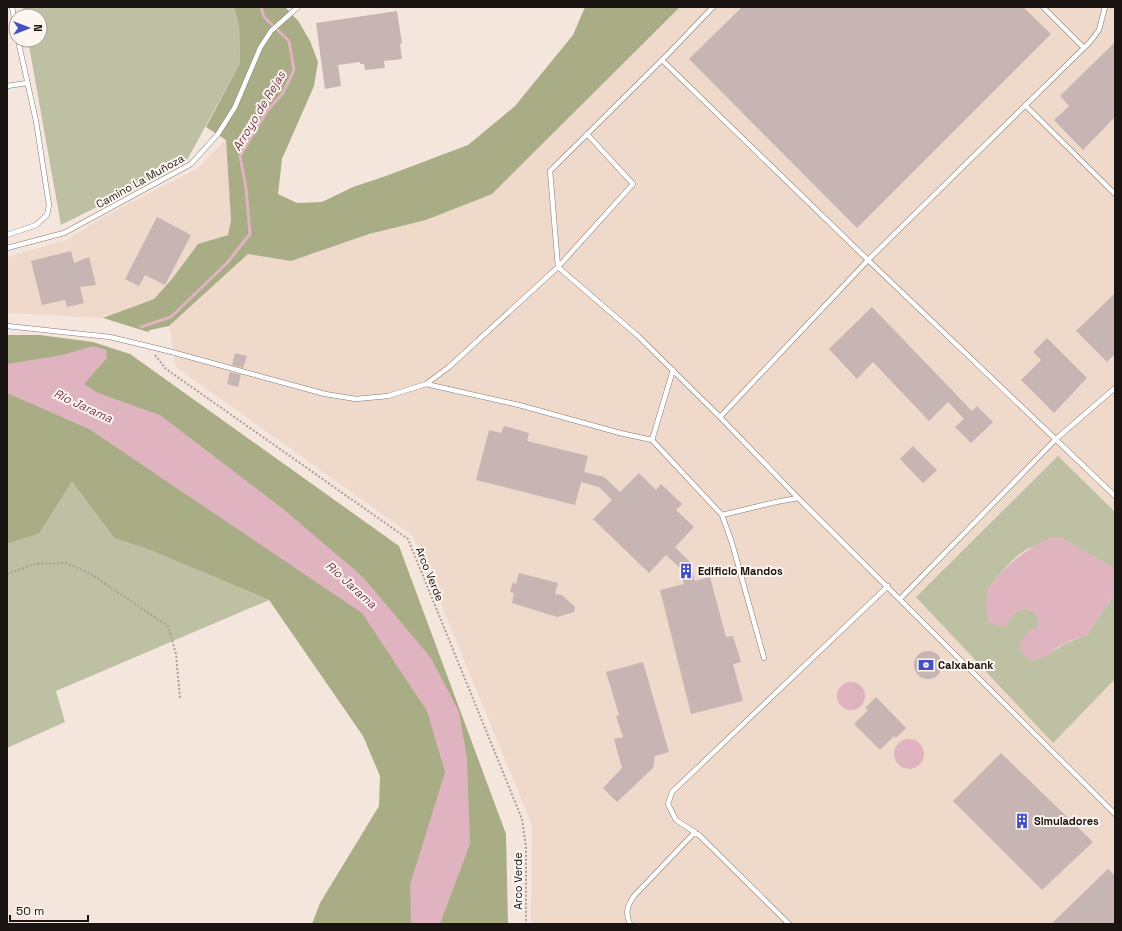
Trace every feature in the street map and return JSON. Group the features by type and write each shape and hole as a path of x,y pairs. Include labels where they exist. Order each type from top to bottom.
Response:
{"lane":[{"name":"Camino La Muñoza","path":"7,248 64,233 191,164 218,134 235,106 260,48 271,31 298,7"},
{"path":"713,7 550,171 558,267 638,336 720,416 798,498 888,586 1115,814"},
{"path":"1043,7 1084,48"},
{"path":"720,416 868,260 1084,48 1099,30 1105,7"},
{"path":"7,235 36,225 47,215 49,205 36,121 20,48"},
{"path":"662,60 868,260 1115,496"},
{"path":"7,86 27,83"},
{"path":"1025,105 1115,194"},
{"path":"7,326 110,337 147,345 324,394 356,399 388,396 426,384 449,367 558,267 633,184 587,134"},
{"path":"652,440 673,370"},
{"path":"426,384 519,405 620,433 652,440 722,515 732,543 764,658"},
{"path":"900,598 1056,439 1115,388"},
{"path":"722,515 798,498"},
{"path":"788,924 699,834 676,820 668,804 672,792 888,586"},
{"path":"630,924 626,915 628,904 695,832"}],"path":[{"name":"Arco Verde","path":"147,345 166,369 408,539 522,819 526,847 526,924"},
{"path":"7,574 35,564 66,563 89,573 168,626 176,654 180,698"}],"shaded area":[{"path":"680,7 1115,7 1115,924 531,924 532,825 413,536 176,367 169,326 248,254 291,261 369,234 426,220 492,194"},
{"path":"226,139 231,220 228,235 198,244 172,279 154,299 103,318 7,313 7,257 66,240 103,217 198,168"}],"green space":[{"path":"234,7 239,26 240,63 186,162 61,225 29,48 48,48 48,8 23,8"},
{"path":"234,7 285,7 299,22 310,41 318,62 314,86 282,159 278,194 297,203 322,202 353,187 468,145 515,106 573,35 585,7 680,7 492,194 426,220 369,234 291,261 248,254 169,326 150,330 148,332 103,318 154,299 172,279 198,244 228,235 231,220 226,140 206,127 240,63 239,26"},
{"path":"7,335 40,335 93,342 130,354 399,546 506,834 508,924 312,924 320,903 379,806 380,776 363,736 269,600 150,550 114,538 72,482 39,534 7,544"},
{"path":"1058,456 1115,512 1115,572 1104,562 1072,544 1029,548 1017,556 1007,566 988,589 1013,614 1024,608 1035,612 1039,620 1037,628 1048,655 1057,649 1087,635 1115,595 1115,679 1053,743 916,597"},
{"path":"72,482 114,538 150,550 269,600 56,691 65,722 7,748 7,544 39,534"}],"water":[{"name":"Río Jarama","path":"93,346 106,350 107,358 84,384 98,393 160,415 282,508 363,577 431,658 459,712 467,758 470,844 440,924 411,924 410,885 445,772 427,711 362,613 89,429 7,393 7,364 62,355"},
{"path":"1050,538 1062,538 1109,565 1115,572 1115,595 1087,635 1058,647 1048,655 1032,661 1022,653 1020,644 1028,631 1037,628 1039,620 1035,612 1024,608 1013,614 1007,625 998,626 988,622 986,598 989,588 1013,561"},
{"path":"851,682 861,686 865,696 861,706 851,710 841,706 837,696 841,686"},
{"path":"909,739 920,743 924,754 920,765 909,769 898,765 894,754 898,743"}],"building":[{"path":"742,7 1023,7 1051,34 857,228 689,59"},
{"path":"397,11 402,43 400,44 402,59 384,61 385,68 365,70 364,64 360,64 360,62 338,65 341,86 325,89 316,23"},
{"path":"1115,42 1115,117 1083,150 1054,120 1069,106 1060,96"},
{"path":"157,217 191,235 165,285 145,275 139,286 125,279"},
{"path":"71,251 74,263 89,257 96,285 80,287 84,303 67,307 65,300 42,305 31,261"},
{"path":"1115,293 1115,354 1107,362 1076,331"},
{"path":"872,307 972,411 977,406 993,422 971,443 955,427 964,419 948,402 929,421 873,362 857,379 829,349"},
{"path":"1047,338 1087,378 1054,413 1021,380 1041,360 1033,352"},
{"path":"235,353 247,356 243,368 232,365"},
{"path":"230,372 241,375 238,387 227,384"},
{"name":"Edificio Mandos","path":"504,426 529,433 527,441 588,456 584,472 604,477 620,492 639,473 656,490 661,484 682,504 676,510 694,527 675,547 689,561 695,581 710,577 726,637 733,636 741,662 733,664 743,701 691,714 660,590 684,584 680,568 666,555 649,573 593,519 612,500 599,487 581,482 575,505 476,480 489,430 501,433"},
{"path":"913,446 937,470 923,483 900,459"},
{"path":"519,573 558,583 555,594 562,595 575,607 574,612 557,617 512,603 514,593 510,592 513,582 516,584"},
{"path":"928,651 938,655 942,665 938,675 928,679 918,675 914,665 918,655"},
{"path":"643,662 669,752 655,756 653,768 617,802 603,788 622,768 614,739 623,737 616,716 619,715 606,672"},
{"path":"876,697 906,728 896,738 894,736 880,750 854,724 868,710 865,708"},
{"name":"Simuladores","path":"1001,753 1093,842 1042,890 953,801"},
{"path":"1108,869 1115,876 1115,924 1051,924"}],"waterway":[{"name":"Arroyo de Rejas","path":"141,327 171,317 227,263 250,234 246,188 240,156 267,111 283,93 294,70 289,41 264,17 261,7"}],"place":[{"name":"Edificio Mandos","path":"686,571"},
{"name":"Caixabank","path":"926,665"},
{"name":"Simuladores","path":"1022,821"}]}
